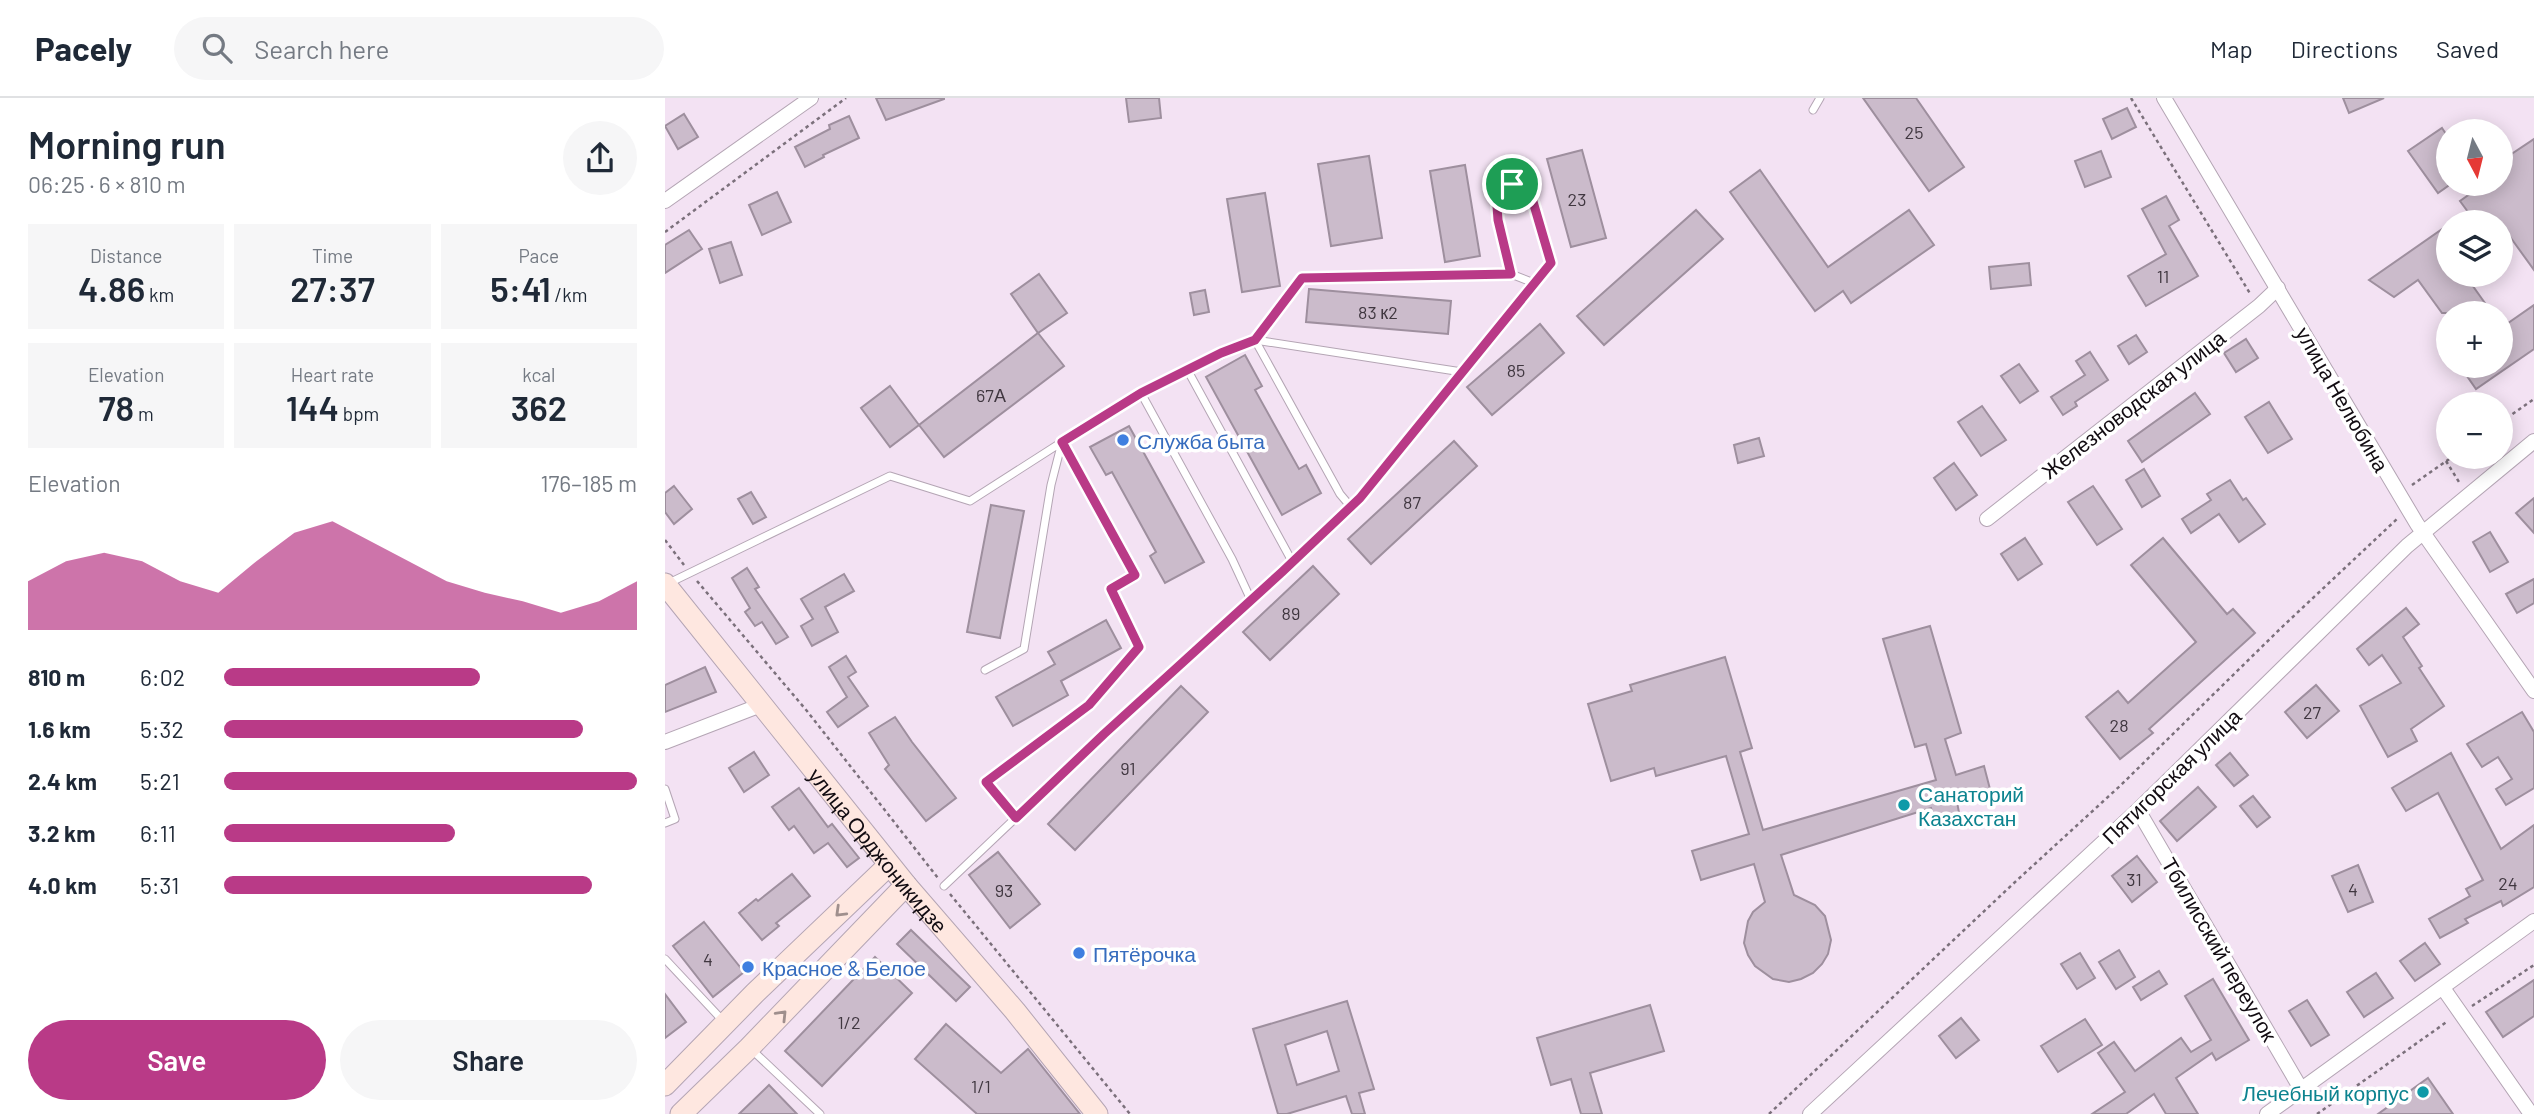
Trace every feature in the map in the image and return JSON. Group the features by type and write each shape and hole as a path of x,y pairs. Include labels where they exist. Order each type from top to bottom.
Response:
{"main road":[{"name":"улица Орджоникидзе","path":"665,585 889,865 1015,1011 1097,1114"},
{"path":"665,1085 889,865"},
{"path":"681,1114 750,1048 906,885"},
{"path":"726,1024 750,1048"}],"street":[{"path":"665,201 811,98"},
{"name":"улица Нелюбина","path":"2164,98 2423,533 2534,691"},
{"name":"Железноводская улица","path":"1987,519 2259,306 2278,288"},
{"name":"Пятигорская улица","path":"1810,1114 2138,810 2423,533 2534,442"},
{"path":"665,742 761,705"},
{"name":"Тбилисский переулок","path":"2138,810 2301,1089"},
{"path":"2267,1114 2534,921"},
{"path":"2443,988 2531,1114"}],"lane":[{"path":"1813,110 1820,98"},
{"path":"944,886 1104,734 1351,507 1551,263 1529,188 1512,184 1496,192 1498,220 1511,274"},
{"path":"665,585 890,476 970,501 1141,393 1255,340 1302,278 1511,274 1534,282"},
{"path":"1255,340 1462,372"},
{"path":"1255,340 1341,494 1351,507"},
{"path":"1188,371 1293,563"},
{"path":"1141,393 1251,600"},
{"path":"985,670 1024,649 1051,485 1062,442"},
{"path":"1016,818 986,782 1089,705 1139,647 1111,589 1135,575 1062,442"},
{"path":"665,789 675,819 665,823"},
{"path":"665,960 726,1024"},
{"path":"750,1048 820,1114"}],"path":[{"path":"665,232 846,98"},
{"path":"2131,98 2239,279 2259,306"},
{"path":"2513,414 2534,399"},
{"path":"1769,1114 2121,785 2397,519 2399,493 2436,468"},
{"path":"2451,469 2467,496"},
{"path":"665,540 807,711 944,886 1130,1114"},
{"path":"2317,1114 2534,965"}],"building":[{"path":"876,98 944,98 944,99 886,120"},
{"path":"1126,98 1159,98 1161,118 1129,122"},
{"path":"1863,98 1916,98 1964,167 1929,191"},
{"path":"2343,98 2384,98 2349,113"},
{"path":"2127,108 2136,127 2112,139 2103,119"},
{"path":"684,114 698,137 678,149 665,126"},
{"path":"849,116 859,138 805,167 795,147 830,129 829,125"},
{"path":"2436,132 2436,190 2408,151"},
{"path":"2534,139 2534,270 2513,241 2513,210 2467,210 2460,201 2467,196 2513,196 2513,153"},
{"path":"1582,150 1606,238 1571,247 1547,159"},
{"path":"2101,151 2111,177 2085,187 2075,161"},
{"path":"1369,156 1382,238 1331,246 1318,164"},
{"path":"1465,165 1480,256 1445,262 1430,171"},
{"path":"1760,170 1828,267 1909,210 1934,245 1851,303 1843,291 1815,311 1730,192"},
{"path":"777,192 791,222 762,235 749,205"},
{"path":"1265,193 1280,286 1242,292 1227,199"},
{"path":"2166,196 2179,220 2169,226 2198,276 2146,306 2128,276 2166,254 2142,209"},
{"path":"1696,210 1723,239 1604,345 1577,316"},
{"path":"689,230 702,249 665,273 665,245"},
{"path":"2436,233 2436,287 2474,287 2483,301 2436,301 2436,305 2418,280 2394,297 2369,280"},
{"path":"731,242 742,275 720,283 709,249"},
{"path":"2029,263 2031,285 1991,289 1989,267"},
{"path":"1039,274 1067,313 1038,333 1011,294"},
{"path":"1309,289 1451,301 1448,334 1306,322"},
{"path":"1205,290 1209,312 1194,315 1190,293"},
{"path":"2534,305 2534,349 2513,363 2513,320"},
{"path":"1540,324 1564,353 1492,415 1467,387"},
{"path":"1038,333 1064,366 944,457 919,425"},
{"path":"2136,335 2147,352 2129,364 2118,346"},
{"path":"2246,339 2258,358 2236,372 2224,353"},
{"path":"2090,352 2108,380 2075,402 2077,406 2063,415 2051,397 2085,375 2076,361"},
{"path":"1245,355 1262,386 1255,390 1299,469 1306,465 1321,493 1282,515 1206,377"},
{"path":"2019,364 2038,391 2020,403 2001,376"},
{"path":"2468,378 2492,378 2476,389"},
{"path":"890,386 919,425 890,447 861,408"},
{"path":"2195,393 2210,414 2142,462 2128,441"},
{"path":"2269,402 2292,439 2268,453 2245,417"},
{"path":"1982,406 2006,440 1981,456 1958,422"},
{"path":"1129,426 1204,562 1165,583 1150,556 1156,552 1112,472 1106,475 1090,447"},
{"path":"1759,438 1764,456 1738,463 1734,445"},
{"path":"1454,441 1477,466 1371,564 1348,539"},
{"path":"1954,463 1977,495 1956,510 1934,478"},
{"path":"2144,469 2160,496 2142,507 2126,480"},
{"path":"2230,480 2243,500 2246,498 2265,524 2239,542 2219,514 2191,533 2182,519 2211,500 2207,494"},
{"path":"674,486 692,509 674,524 665,512 665,493"},
{"path":"2093,486 2122,529 2097,545 2068,502"},
{"path":"751,492 766,517 753,524 738,499"},
{"path":"2534,498 2534,533 2516,513"},
{"path":"991,505 1024,511 1000,638 967,632"},
{"path":"2490,532 2508,562 2490,572 2473,542"},
{"path":"2025,538 2042,564 2018,580 2001,554"},
{"path":"2163,538 2227,614 2233,609 2255,633 2149,729 2153,733 2120,759 2086,717 2118,691 2128,703 2196,642 2131,565"},
{"path":"1313,566 1339,594 1270,660 1243,632"},
{"path":"747,568 759,587 755,589 788,637 776,644 762,622 755,626 745,612 750,608 732,578"},
{"path":"844,574 854,591 825,607 838,632 812,646 801,626 813,619 801,599"},
{"path":"2534,579 2534,603 2517,613 2506,594"},
{"path":"2406,608 2419,624 2403,637 2444,706 2411,729 2417,741 2388,757 2360,706 2401,683 2382,655 2369,665 2357,649"},
{"path":"1106,620 1121,648 1061,681 1068,695 1013,726 996,697 1055,664 1048,652"},
{"name":"Санаторий Казахстан","path":"1930,626 1961,733 1945,739 1956,775 1984,766 1991,793 1957,802 1960,818 1936,824 1931,808 1781,855 1794,895 1815,905 1825,916 1831,940 1828,954 1813,973 1789,982 1773,979 1755,966 1744,943 1748,921 1753,912 1765,902 1754,864 1701,880 1692,851 1749,834 1726,756 1656,776 1654,768 1611,781 1588,704 1632,691 1630,685 1725,657 1752,748 1740,752 1763,830 1936,780 1926,744 1915,747 1883,639"},
{"path":"846,656 856,672 848,677 868,706 838,727 827,712 847,697 829,667"},
{"path":"705,667 716,692 665,712 665,685"},
{"path":"2316,685 2339,711 2307,738 2285,712"},
{"path":"1181,686 1208,712 1075,850 1048,824"},
{"path":"2522,712 2534,732 2534,788 2506,805 2496,789 2512,779 2498,757 2482,767 2467,744"},
{"path":"895,717 956,798 926,821 885,769 889,765 869,733"},
{"path":"754,752 769,775 744,792 729,768"},
{"path":"2230,753 2248,775 2234,786 2216,765"},
{"path":"2451,753 2501,849 2534,825 2534,887 2503,906 2501,901 2465,919 2468,923 2440,938 2429,919 2470,896 2466,889 2483,880 2438,793 2406,811 2392,788"},
{"path":"2198,787 2216,807 2177,841 2160,821"},
{"path":"799,788 828,827 832,824 859,858 847,867 828,843 814,853 794,826 789,830 772,807"},
{"path":"2253,796 2270,817 2257,827 2240,806"},
{"path":"998,852 1040,904 1010,928 969,875"},
{"path":"2137,856 2157,882 2132,902 2112,876"},
{"path":"2358,865 2373,902 2348,912 2332,876"},
{"path":"792,874 810,896 776,923 779,926 762,940 739,913"},
{"path":"704,922 744,972 713,997 673,946"},
{"path":"911,930 970,987 956,1001 897,944"},
{"path":"2425,943 2440,964 2415,981 2400,961"},
{"path":"2119,950 2135,977 2116,989 2099,962"},
{"path":"2080,953 2095,978 2077,989 2061,964"},
{"path":"875,957 912,993 822,1086 785,1051"},
{"path":"2159,971 2167,984 2141,1000 2133,987"},
{"path":"2376,973 2393,998 2364,1017 2347,992"},
{"path":"2213,979 2249,1040 2216,1060 2212,1053 2176,1078 2198,1114 2166,1114 2154,1094 2126,1114 2092,1114 2125,1092 2098,1053 2114,1042 2135,1071 2181,1038 2191,1052 2211,1040 2185,996"},
{"path":"2534,980 2534,1016 2503,1037 2486,1012"},
{"path":"665,994 686,1022 665,1038"},
{"path":"2307,1000 2329,1035 2311,1046 2289,1011"},
{"path":"1347,1001 1374,1089 1359,1093 1365,1114 1352,1114 1346,1096 1287,1114 1278,1114 1253,1029","holes":["1327,1031 1339,1071 1297,1085 1285,1045"]},
{"path":"1650,1005 1664,1051 1590,1073 1602,1114 1581,1114 1571,1079 1551,1085 1537,1038"},
{"path":"1961,1018 1979,1040 1956,1058 1939,1036"},
{"path":"2085,1019 2102,1045 2058,1072 2041,1046"},
{"path":"946,1024 1001,1073 1028,1049 1080,1114 977,1114 915,1059"},
{"name":"Лечебный корпус","path":"2428,1078 2453,1114 2378,1114"},
{"path":"769,1085 797,1114 739,1114"}],"place":[{"name":"Служба быта","path":"1123,440"},
{"name":"Санаторий Казахстан","path":"1904,805"},
{"name":"Пятёрочка","path":"1079,953"},
{"name":"Красное & Белое","path":"748,967"},
{"name":"Лечебный корпус","path":"2423,1092"}],"route":[{"path":"1512,184 1529,188 1551,263 1360,498 1016,818 986,782 1089,705 1139,647 1111,589 1135,575 1062,442 1141,393 1221,353 1255,340 1302,278 1511,274 1498,220 1496,192 1512,184"}]}
